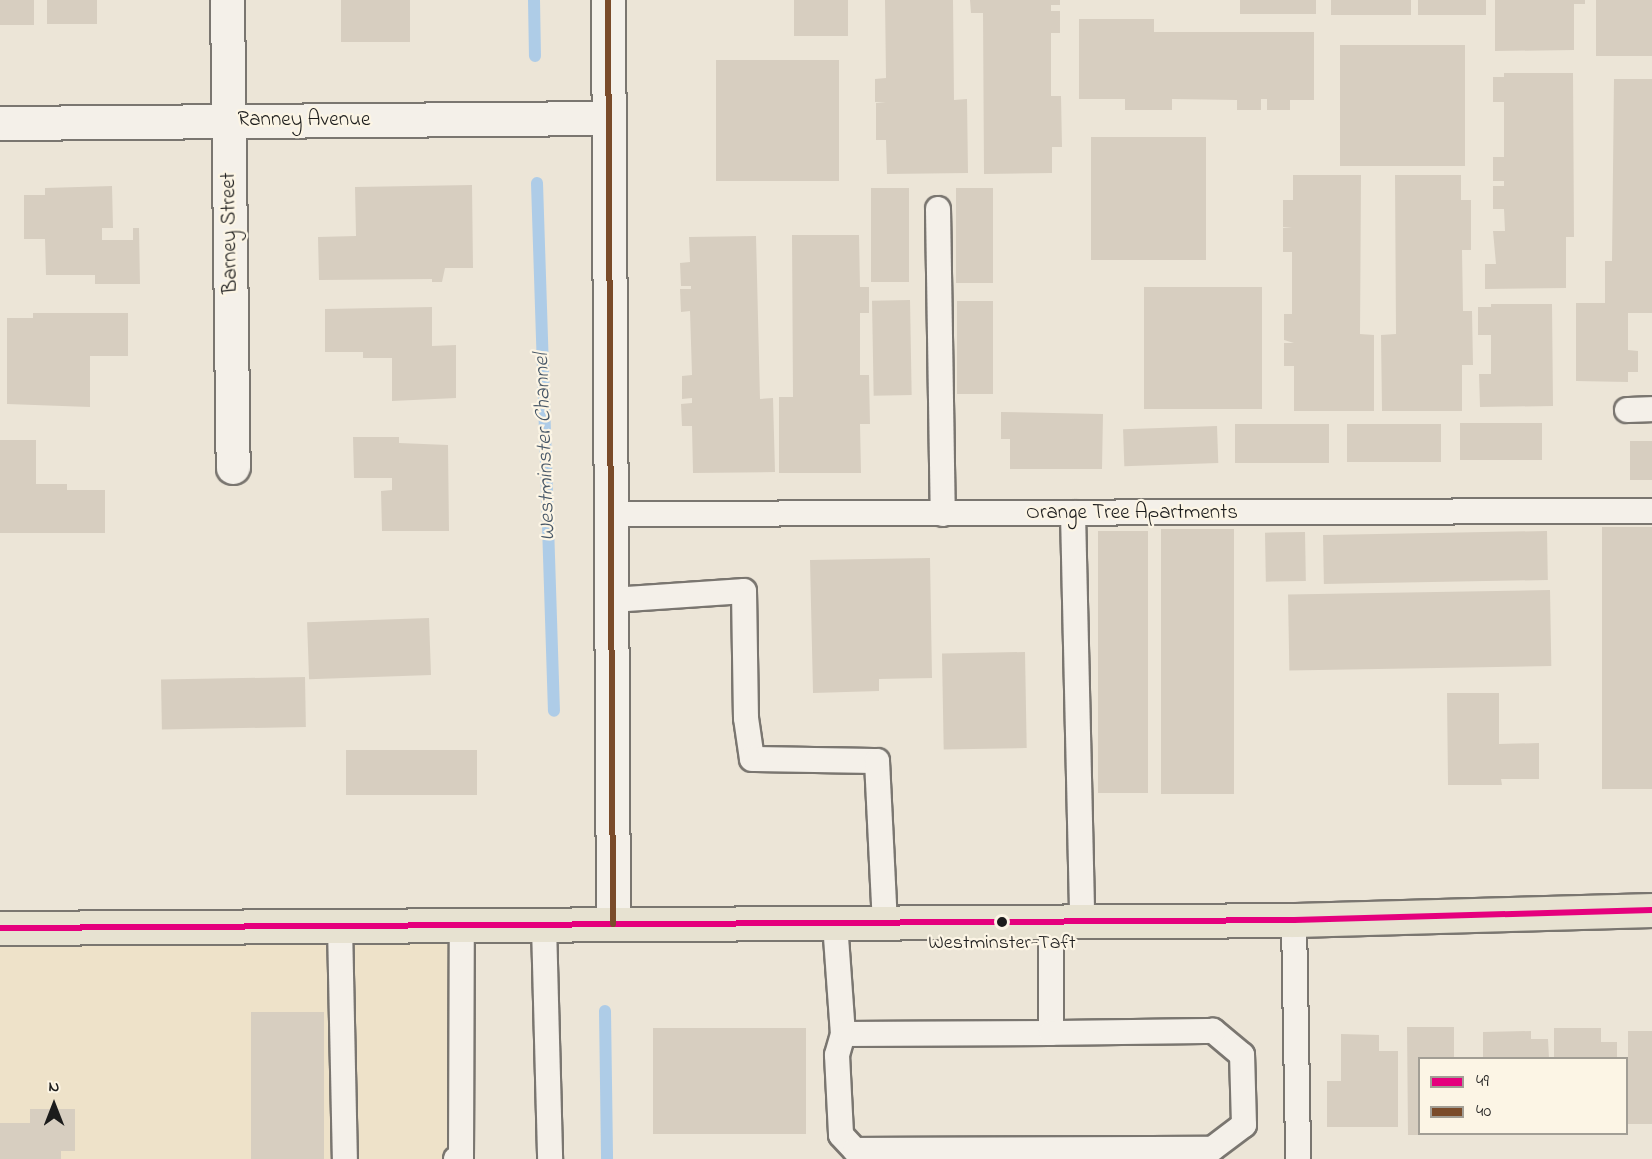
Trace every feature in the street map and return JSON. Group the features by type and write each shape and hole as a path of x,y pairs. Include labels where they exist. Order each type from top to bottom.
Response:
{"main road":[{"path":"0,928 1294,920 1652,910"}],"street":[{"name":"Barney Street","path":"226,0 233,467"},
{"path":"608,0 613,924"},
{"name":"Ranney Avenue","path":"0,123 609,118"}],"lane":[{"path":"938,209 943,514"},
{"path":"1627,410 1652,410"},
{"name":"Orange Tree Apartments","path":"612,514 1652,511"},
{"path":"1051,1033 1066,921 1073,513"},
{"path":"613,600 744,591 746,718 752,759 877,761 885,923"},
{"path":"1294,920 1298,1159"},
{"path":"835,923 843,1034 837,1055 841,1135 855,1150 1212,1149 1244,1125 1242,1055 1213,1031 843,1034"},
{"path":"456,1159 461,1159 462,925"},
{"path":"544,925 550,1159"},
{"path":"340,926 345,1159"}],"shaded area":[{"path":"0,925 462,925 462,1159 0,1159"}],"building":[{"path":"0,0 34,0 34,25 0,25"},
{"path":"47,0 97,0 97,24 47,24"},
{"path":"341,0 410,0 410,42 341,42"},
{"path":"794,0 848,0 848,36 794,36"},
{"path":"885,0 953,0 954,100 967,99 968,173 887,174 886,140 876,140 876,103 886,102 875,102 875,79 886,78"},
{"path":"970,0 1060,0 1060,5 1051,5 1051,11 1060,11 1060,33 1051,33 1051,96 1061,96 1062,147 1052,147 1052,173 984,174 983,13 971,13"},
{"path":"1240,0 1316,0 1316,14 1240,14"},
{"path":"1331,0 1411,0 1411,15 1331,15"},
{"path":"1418,0 1486,0 1486,15 1418,15"},
{"path":"1495,0 1585,0 1585,4 1574,4 1574,50 1495,51"},
{"path":"1596,0 1652,0 1652,56 1596,56"},
{"path":"1079,19 1154,19 1154,32 1314,32 1314,100 1290,100 1290,110 1267,110 1267,99 1261,99 1261,110 1237,110 1237,100 1172,99 1172,110 1125,110 1125,99 1079,99"},
{"path":"1340,45 1465,45 1465,166 1340,166"},
{"path":"716,60 839,60 839,181 716,181"},
{"path":"1504,73 1573,73 1574,237 1566,237 1566,288 1485,289 1485,264 1496,264 1493,231 1505,231 1504,209 1493,209 1493,186 1504,186 1504,181 1493,181 1493,157 1504,157 1504,102 1493,102 1493,77 1504,77"},
{"path":"1614,79 1652,79 1652,313 1628,313 1628,350 1638,351 1638,372 1628,372 1628,382 1576,381 1576,303 1605,303 1605,261 1612,261"},
{"path":"1091,137 1206,137 1206,260 1091,260"},
{"path":"1293,175 1361,175 1360,334 1374,335 1374,411 1294,411 1294,366 1284,366 1284,343 1294,343 1284,340 1284,314 1292,314 1292,252 1283,252 1283,228 1292,228 1283,227 1283,200 1293,200"},
{"path":"1395,175 1461,175 1461,200 1471,200 1471,250 1462,250 1463,311 1472,311 1473,365 1462,365 1462,411 1382,411 1381,335 1396,334"},
{"path":"472,185 473,268 445,268 442,282 432,282 432,279 319,280 318,237 356,236 355,187"},
{"path":"112,186 113,228 102,228 102,240 133,240 133,228 139,228 140,284 95,284 95,275 46,275 45,239 24,239 24,195 45,195 45,188"},
{"path":"871,188 909,188 909,282 871,282"},
{"path":"956,188 993,188 993,283 956,283"},
{"path":"792,235 859,235 860,287 869,287 869,313 860,313 860,375 869,375 870,424 860,424 861,473 779,473 779,397 793,397"},
{"path":"756,236 760,399 773,398 775,472 693,473 692,426 682,426 681,404 692,403 692,398 682,399 682,376 692,375 690,311 681,312 680,289 691,289 691,286 681,286 680,263 690,262 689,237"},
{"path":"1144,287 1262,287 1262,409 1144,409"},
{"path":"910,300 912,395 874,396 872,301"},
{"path":"957,301 993,301 993,394 957,394"},
{"path":"1491,304 1552,304 1553,406 1480,407 1479,374 1491,374 1491,335 1478,335 1478,307 1491,307"},
{"path":"432,307 432,346 456,345 456,398 392,401 392,358 363,358 363,352 325,352 325,309"},
{"path":"33,313 128,313 128,356 90,356 90,407 7,404 7,318 33,318"},
{"path":"1001,412 1103,414 1102,469 1010,469 1010,439 1001,439"},
{"path":"1460,423 1542,423 1542,460 1460,460"},
{"path":"1235,424 1329,424 1329,463 1235,463"},
{"path":"1347,424 1441,424 1441,462 1347,462"},
{"path":"1217,426 1218,463 1124,466 1123,429"},
{"path":"353,437 399,437 399,443 448,445 449,531 382,531 381,491 392,490 392,478 354,478"},
{"path":"0,440 36,440 36,484 67,484 67,490 105,490 105,533 0,533"},
{"path":"1630,441 1652,441 1652,480 1630,480"},
{"path":"1602,527 1652,527 1652,789 1602,789"},
{"path":"1161,529 1234,529 1234,794 1161,794"},
{"path":"1098,531 1148,531 1148,793 1098,793"},
{"path":"1547,531 1548,580 1324,584 1323,535"},
{"path":"1305,532 1306,581 1266,582 1265,533"},
{"path":"930,558 932,678 879,679 879,691 813,693 810,560"},
{"path":"1550,590 1551,666 1289,671 1288,595"},
{"path":"429,618 431,675 309,679 307,622"},
{"path":"1025,652 1027,748 944,749 942,653"},
{"path":"305,677 306,727 162,730 161,680"},
{"path":"1447,693 1499,693 1499,744 1539,743 1539,779 1501,779 1502,785 1448,785"},
{"path":"346,750 477,750 477,795 346,795"},
{"path":"251,1012 324,1012 324,1159 251,1159"},
{"path":"1407,1027 1454,1027 1454,1057 1418,1057 1418,1135 1408,1135"},
{"path":"653,1028 806,1028 806,1134 653,1134"},
{"path":"1554,1028 1601,1028 1601,1042 1617,1042 1617,1057 1554,1057"},
{"path":"1531,1031 1531,1039 1548,1039 1549,1057 1483,1057 1483,1032"},
{"path":"1628,1031 1652,1031 1652,1124 1628,1124"},
{"path":"1341,1034 1379,1035 1379,1051 1398,1051 1398,1127 1327,1127 1327,1081 1341,1081"},
{"path":"30,1109 75,1109 75,1151 61,1151 61,1159 0,1159 0,1123 30,1123"}],"waterway":[{"name":"Westminster Channel","path":"534,0 535,56"},
{"name":"Westminster Channel","path":"537,183 554,711"},
{"name":"Westminster Channel","path":"605,1011 607,1159"}],"transit line":[{"name":"40","path":"608,0 613,924"},
{"name":"49","path":"0,928 1294,920 1652,910"}],"place":[{"name":"Westminster-Taft","path":"1002,922"}]}
